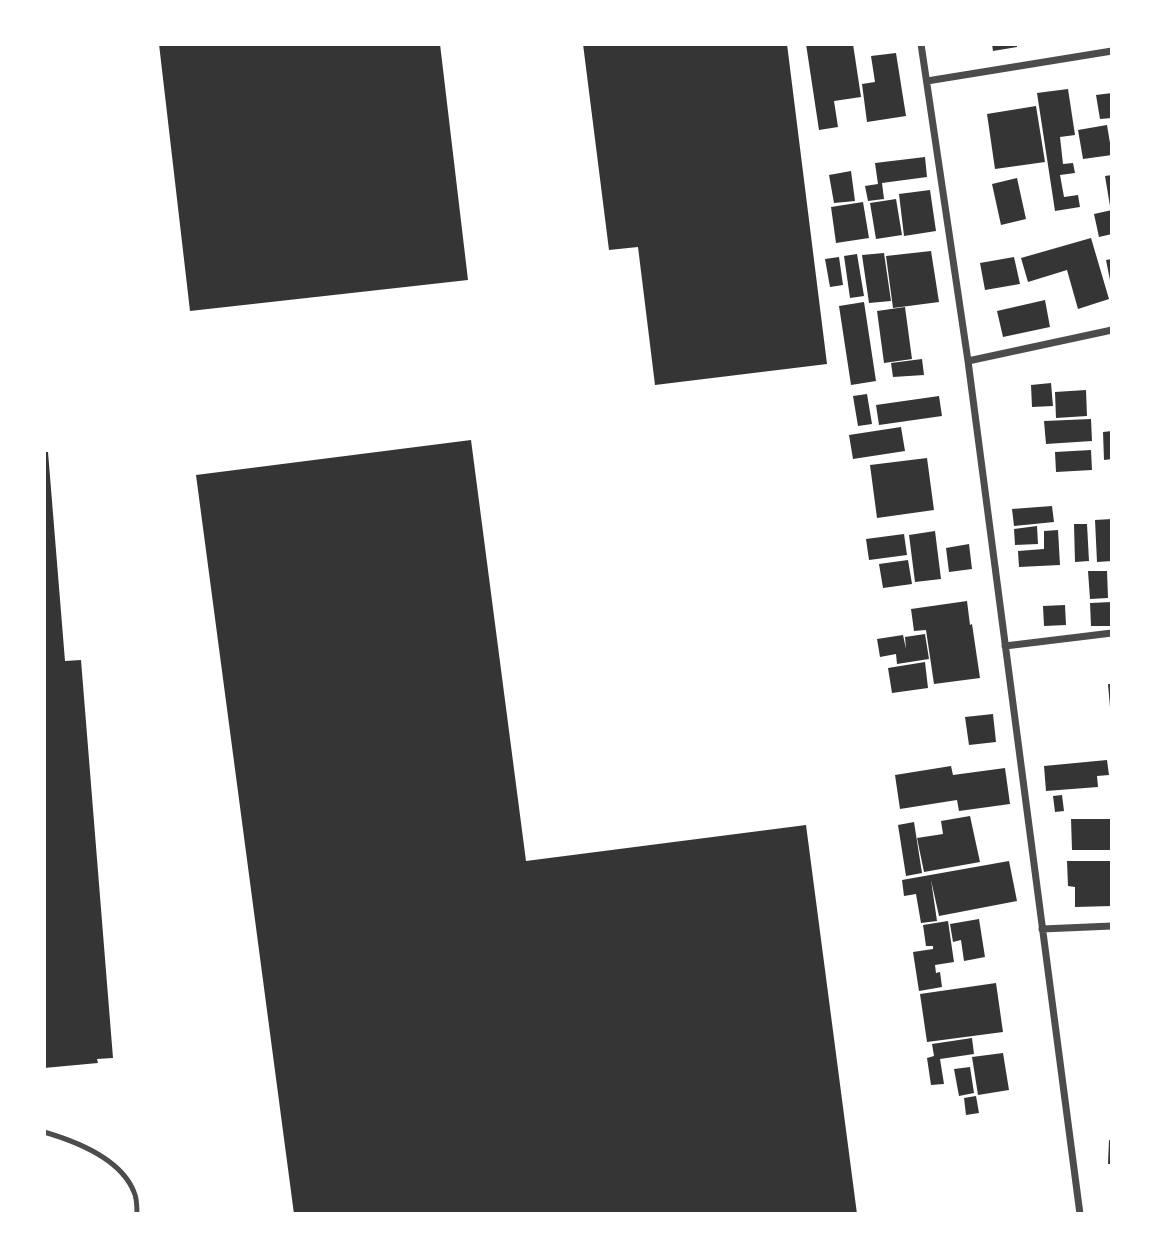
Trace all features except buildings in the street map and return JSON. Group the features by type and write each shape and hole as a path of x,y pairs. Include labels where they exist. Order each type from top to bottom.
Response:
{"street":[{"path":"921,44 968,361 1080,1214"},
{"path":"927,81 1112,51"},
{"path":"968,361 1112,330"},
{"path":"1005,646 1112,633"},
{"path":"1042,929 1112,926"}],"lane":[{"path":"44,1132 66,1138 118,1169 135,1193 137,1214"}]}
